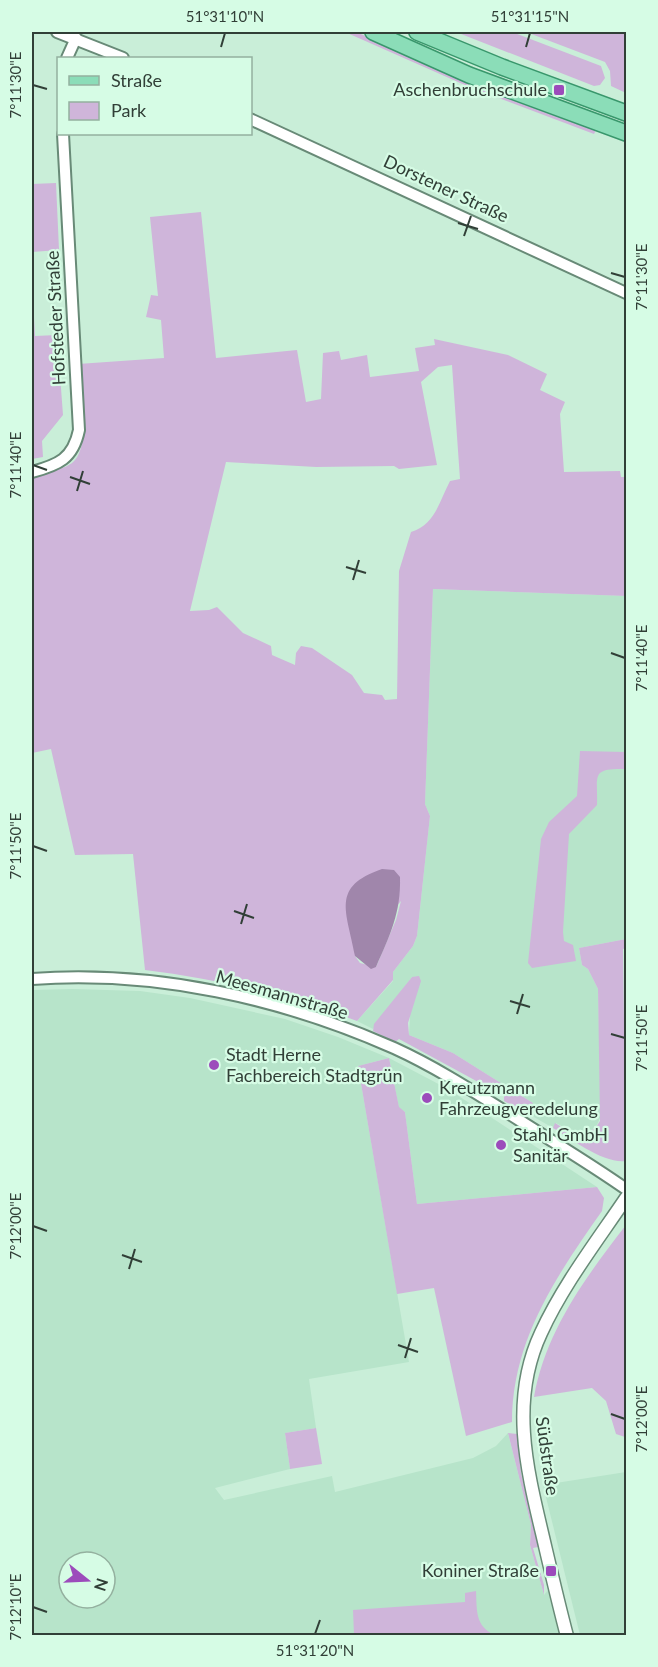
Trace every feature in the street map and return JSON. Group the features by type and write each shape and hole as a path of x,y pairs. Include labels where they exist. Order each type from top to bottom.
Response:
{"main road":[{"path":"373,32 489,83 627,133"},
{"path":"417,32 530,79 627,113"}],"street":[{"path":"57,32 121,57"},
{"path":"67,57 76,38"},
{"name":"Dorstener Straße","path":"252,120 627,293"},
{"name":"Hofsteder Straße","path":"32,472 64,461 73,449 79,430 63,135"},
{"name":"Meesmannstraße","path":"32,979 130,980 183,986 243,998 325,1021 395,1049 433,1068 627,1189"},
{"name":"Südstraße","path":"567,1635 528,1475 522,1424 526,1377 541,1333 562,1294 627,1198"}],"shaded area":[{"path":"433,589 626,596 626,939 579,948 582,965 588,969 598,989 601,1116 596,1127 587,1133 576,1134 556,1123 553,1128 527,1113 533,1103 453,1053 409,1035 412,977 373,1029 357,1021 393,981 393,972 413,946 417,936 430,816 425,804"},
{"path":"382,869 394,870 400,877 399,902 386,945 376,967 371,969 355,956 346,913 346,902 348,893 355,884"},
{"path":"32,990 140,991 190,998 285,1019 389,1058 358,1066 409,1362 309,1379 316,1428 285,1433 290,1469 215,1488 224,1500 332,1476 335,1492 473,1458 496,1446 508,1433 531,1525 530,1545 544,1595 548,1590 559,1635 32,1635"},
{"path":"389,1058 448,1089 597,1187 417,1204 405,1112 399,1108"},
{"path":"626,1472 626,1635 580,1635 543,1485"}],"green space":[{"path":"345,32 356,32 514,100 596,130 594,134 467,86"},
{"path":"456,32 512,32 601,66 605,78 600,85 594,86"},
{"path":"526,32 626,32 626,93 611,86 610,71 605,62"},
{"path":"56,183 59,250 32,252 32,184"},
{"path":"201,212 216,358 297,350 306,402 321,399 323,353 339,351 341,360 367,355 370,377 419,371 415,348 435,345 434,339 508,355 547,374 540,390 565,402 560,414 564,472 620,471 621,477 626,477 626,596 433,589 425,804 430,816 417,936 413,946 393,972 393,980 357,1021 305,1003 252,989 145,970 133,854 75,855 51,749 32,753 32,475 67,466 75,460 80,451 84,427 78,364 164,358 161,320 146,317 151,295 158,296 150,217","holes":["452,365 460,479 450,481 431,518 419,529 411,532 399,571 397,699 385,700 382,695 364,693 352,675 312,648 301,646 296,653 295,665 272,655 271,646 243,633 217,607 190,611 226,462 316,467 394,466 399,469 437,465 421,382 438,367","401,901 396,920 376,967 360,963 355,956"]},
{"path":"32,280 35,336 57,335 63,415 42,441 43,457 32,459"},
{"path":"580,751 626,752 626,769 606,770 598,775 597,805 569,834 563,932 564,941 573,945 576,961 532,968 528,963 541,839 549,822 577,796"},
{"path":"626,939 626,948 623,949 626,1161 617,1161 588,1150 553,1128 555,1123 573,1132 585,1133 600,1121 598,989 588,969 582,965 579,948"},
{"path":"419,976 421,981 408,1023 409,1035 453,1053 533,1103 527,1113 504,1101 504,1096 399,1039 395,1042 373,1031 374,1024 412,977"},
{"path":"389,1058 399,1107 405,1112 417,1204 597,1187 604,1198 602,1211 554,1284 529,1336 514,1392 512,1422 466,1436 434,1288 397,1294 358,1066"},
{"path":"626,1225 625,1437 616,1434 606,1401 592,1388 534,1397 548,1349 558,1327 596,1264"},
{"path":"316,1428 322,1464 290,1469 285,1433"},
{"path":"508,1433 517,1434 521,1473 538,1547 533,1548 544,1585 544,1595 530,1545 531,1525"},
{"path":"476,1591 480,1622 494,1635 354,1635 353,1610 465,1602 465,1593"}],"place":[{"name":"Aschenbruchschule","path":"559,90"},
{"name":"Stadt Herne Fachbereich Stadtgrün","path":"214,1065"},
{"name":"Kreutzmann Fahrzeugveredelung","path":"427,1098"},
{"name":"Stahl GmbH Sanitär","path":"501,1145"},
{"name":"Koniner Straße","path":"551,1571"}]}
